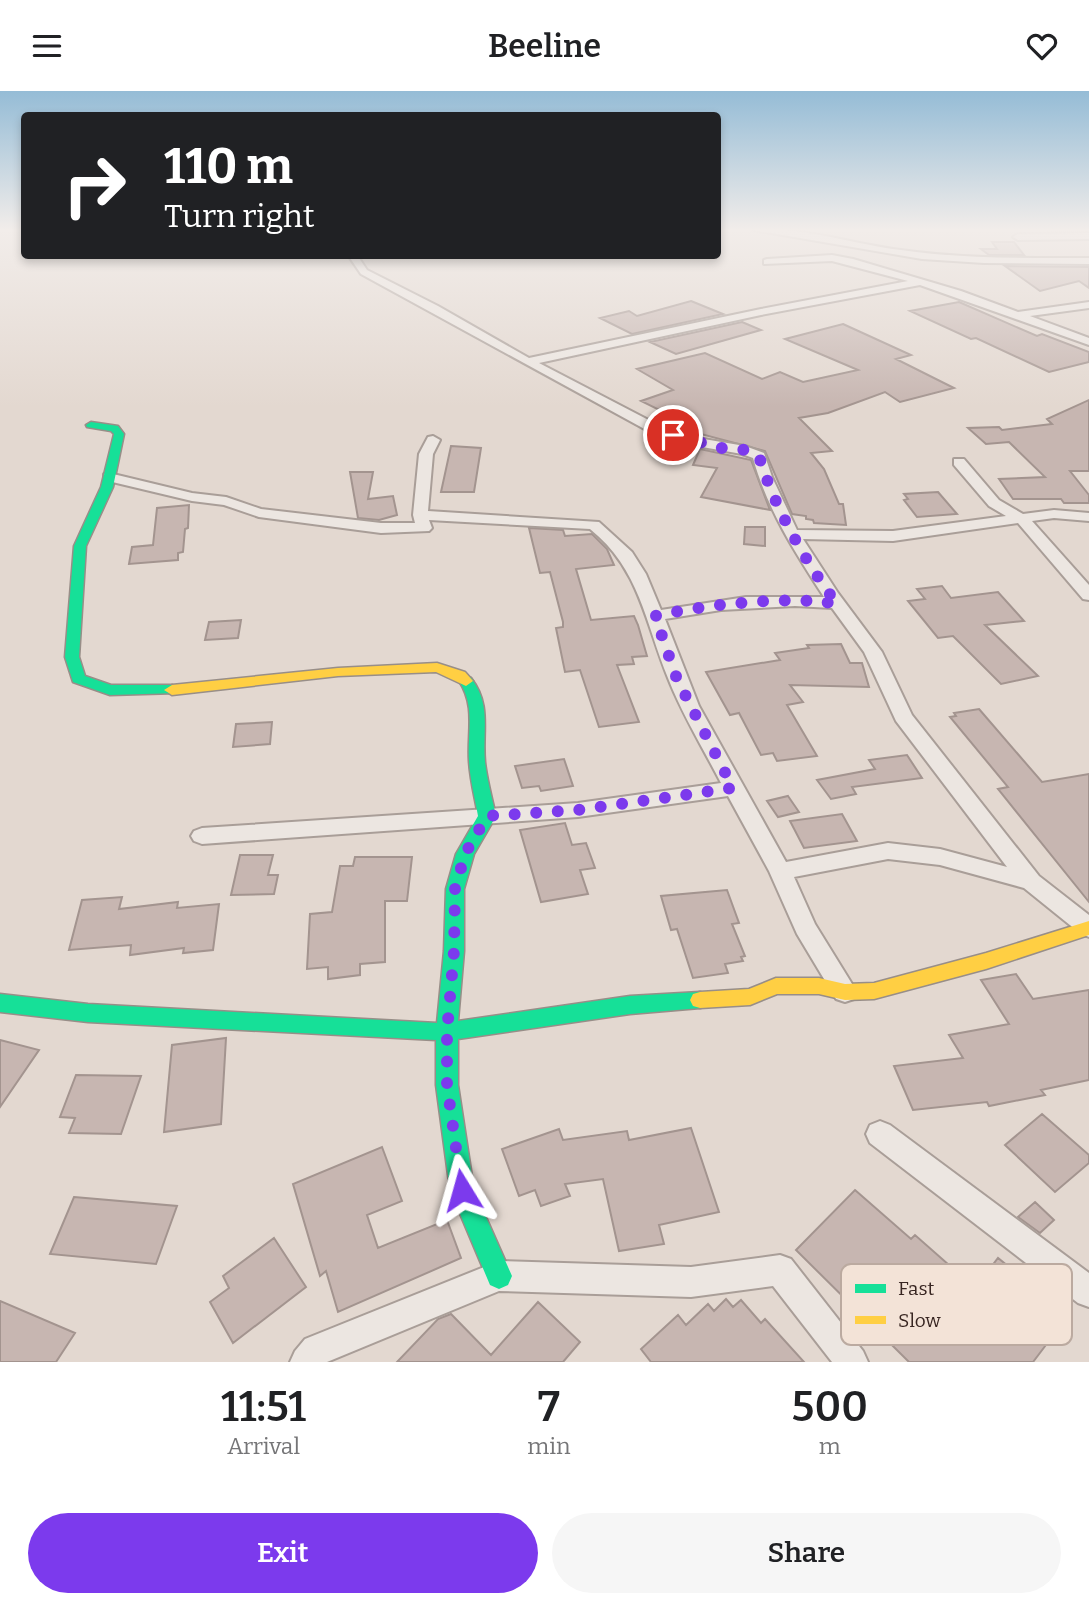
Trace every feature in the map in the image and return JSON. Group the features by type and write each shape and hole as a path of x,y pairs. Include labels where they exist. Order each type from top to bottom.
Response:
{"street":[{"path":"398,289 484,339 655,429 690,441 745,450 759,456 765,477 792,534 837,604 873,652 903,717 1031,882 1089,928"},
{"path":"527,362 644,336 883,289"},
{"path":"943,289 1018,314 1089,342"},
{"path":"1018,314 1089,305"},
{"path":"91,425 114,428 118,434 109,477 80,546 72,657 78,679 110,690 181,690 338,673 438,667 460,675 472,687 478,713 477,760 487,816 465,854 455,889 454,951 447,1032 447,1085 462,1190 499,1276"},
{"path":"109,477 192,497 226,501 259,513 381,529 424,528 420,515 426,454 433,440"},
{"path":"958,462 994,503 1022,519 1089,595"},
{"path":"420,515 594,525 610,535 630,558 655,616 677,679 733,788 780,871 805,928 845,992"},
{"path":"792,534 893,536 1054,515 1089,517"},
{"path":"655,616 689,608 750,603 820,601 837,604"},
{"path":"202,836 578,810 733,788"},
{"path":"780,871 888,851 940,857 1031,882"},
{"path":"0,1003 88,1013 447,1032 630,1005 750,997 776,986 819,986 845,992 874,991 986,961 1089,928"},
{"path":"880,1134 1052,1264"},
{"path":"306,1362 316,1350 499,1276 691,1282 780,1270 852,1362"},
{"path":"1072,1279 1089,1292"}],"building":[{"path":"691,301 723,314 632,334 600,318 629,311 637,316"},
{"path":"959,302 1037,336 1042,334 1089,352 1089,362 1049,372 910,311"},
{"path":"742,322 761,330 676,354 650,342"},
{"path":"843,324 911,355 896,359 954,388 900,402 885,392 828,413 799,418 832,451 811,453 824,469 839,504 843,504 846,525 814,523 813,520 806,519 806,516 792,514 765,451 682,429 690,425 641,401 673,390 637,369 705,353 762,379 780,372 803,382 858,370 785,339"},
{"path":"1089,400 1089,471 1070,471 1089,495 1089,503 1064,503 1061,499 1013,499 999,479 1045,477 1009,442 986,444 968,428 999,427 1002,430 1052,424 1047,419"},
{"path":"451,446 481,448 474,492 441,492"},
{"path":"700,449 751,460 770,510 701,497 717,468 693,465"},
{"path":"350,472 373,472 368,499 393,496 397,515 379,520 358,518"},
{"path":"938,492 957,514 917,517 904,500 908,499 904,494"},
{"path":"189,505 188,528 185,529 183,552 178,553 178,560 129,564 132,547 153,545 157,508"},
{"path":"745,527 765,527 765,546 744,544"},
{"path":"529,528 563,530 565,536 592,534 607,549 614,565 576,569 591,620 634,616 638,625 647,656 632,657 634,664 617,665 639,722 599,727 580,670 565,672 556,628 563,627 563,622 550,572 540,573"},
{"path":"942,586 951,598 998,592 1024,621 985,625 1038,676 1001,684 953,636 938,638 908,601 925,599 917,589"},
{"path":"241,620 238,638 205,640 209,622"},
{"path":"841,644 850,663 862,663 869,687 790,685 803,702 787,705 817,756 777,761 773,753 761,755 739,713 730,715 706,672 780,660 775,653 809,648 807,645"},
{"path":"979,709 1042,782 1089,774 1089,902 998,789 1008,787 950,717 956,716 954,713"},
{"path":"272,722 270,744 233,747 236,724"},
{"path":"907,755 922,778 852,787 856,794 831,799 817,780 875,769 869,760"},
{"path":"564,759 573,786 541,791 539,786 522,788 515,766"},
{"path":"788,796 799,812 778,817 767,801"},
{"path":"842,814 857,841 804,848 790,821"},
{"path":"565,823 572,845 586,843 595,868 580,870 588,894 541,902 520,830"},
{"path":"240,855 273,855 268,875 278,875 274,894 231,895"},
{"path":"355,857 412,857 407,901 385,901 385,962 360,964 360,975 328,979 328,967 307,969 310,914 332,912 340,866 353,866"},
{"path":"727,890 739,923 732,924 745,956 741,957 743,961 725,964 728,973 693,978 677,929 671,930 661,896"},
{"path":"122,897 119,909 178,902 177,908 219,904 213,950 183,953 184,948 130,955 131,945 69,950 82,900"},
{"path":"1016,974 1033,999 1089,990 1089,1080 1041,1090 1045,1095 989,1106 987,1102 913,1110 894,1066 963,1058 949,1035 1009,1024 981,980"},
{"path":"226,1038 221,1124 164,1132 172,1045"},
{"path":"0,1040 39,1050 0,1107"},
{"path":"76,1075 141,1076 121,1134 69,1133 75,1118 60,1117"},
{"path":"1042,1114 1089,1155 1089,1163 1055,1192 1005,1145"},
{"path":"691,1128 719,1212 659,1225 664,1244 619,1251 603,1179 565,1184 570,1196 541,1206 535,1190 519,1196 502,1149 559,1129 563,1140 627,1131 629,1140"},
{"path":"382,1147 402,1201 367,1215 378,1248 447,1220 461,1258 338,1312 326,1271 320,1276 293,1184"},
{"path":"855,1190 911,1239 915,1235 948,1264 841,1264 841,1295 796,1250"},
{"path":"74,1197 177,1206 156,1264 50,1254"},
{"path":"1035,1202 1054,1220 1040,1233 1018,1217"},
{"path":"274,1238 306,1287 233,1343 210,1302 229,1288 223,1276"},
{"path":"998,1258 1005,1264 993,1264"},
{"path":"726,1299 733,1307 741,1300 761,1323 765,1319 804,1362 651,1362 641,1349 678,1315 686,1325 708,1304 714,1311"},
{"path":"0,1301 75,1333 56,1362 0,1362"},
{"path":"538,1302 580,1342 563,1362 397,1362 438,1319 451,1314 491,1355"},
{"path":"892,1345 1046,1345 1033,1362 909,1362"}],"traffic: fast":[{"path":"91,425 114,428 119,434 107,487 80,546 72,657 78,679 110,690 172,690"},
{"path":"466,681 472,689 478,709 477,761 487,816 465,854 455,889 454,951 447,1032 447,1085 462,1190 499,1276"},
{"path":"0,1003 88,1013 447,1032 630,1005 700,1000"}],"traffic: slow":[{"path":"172,690 338,672 437,667 460,675 466,681"},
{"path":"700,1000 750,997 776,986 819,986 845,992 874,991 986,961 1089,928"}],"route":[{"path":"462,1190 447,1085 447,1032 454,951 455,889 465,854 487,816 578,810 733,788 677,679 655,616 689,608 750,603 820,601 837,604 792,534 775,493 765,477 759,456 745,450 721,448 673,435"}]}
